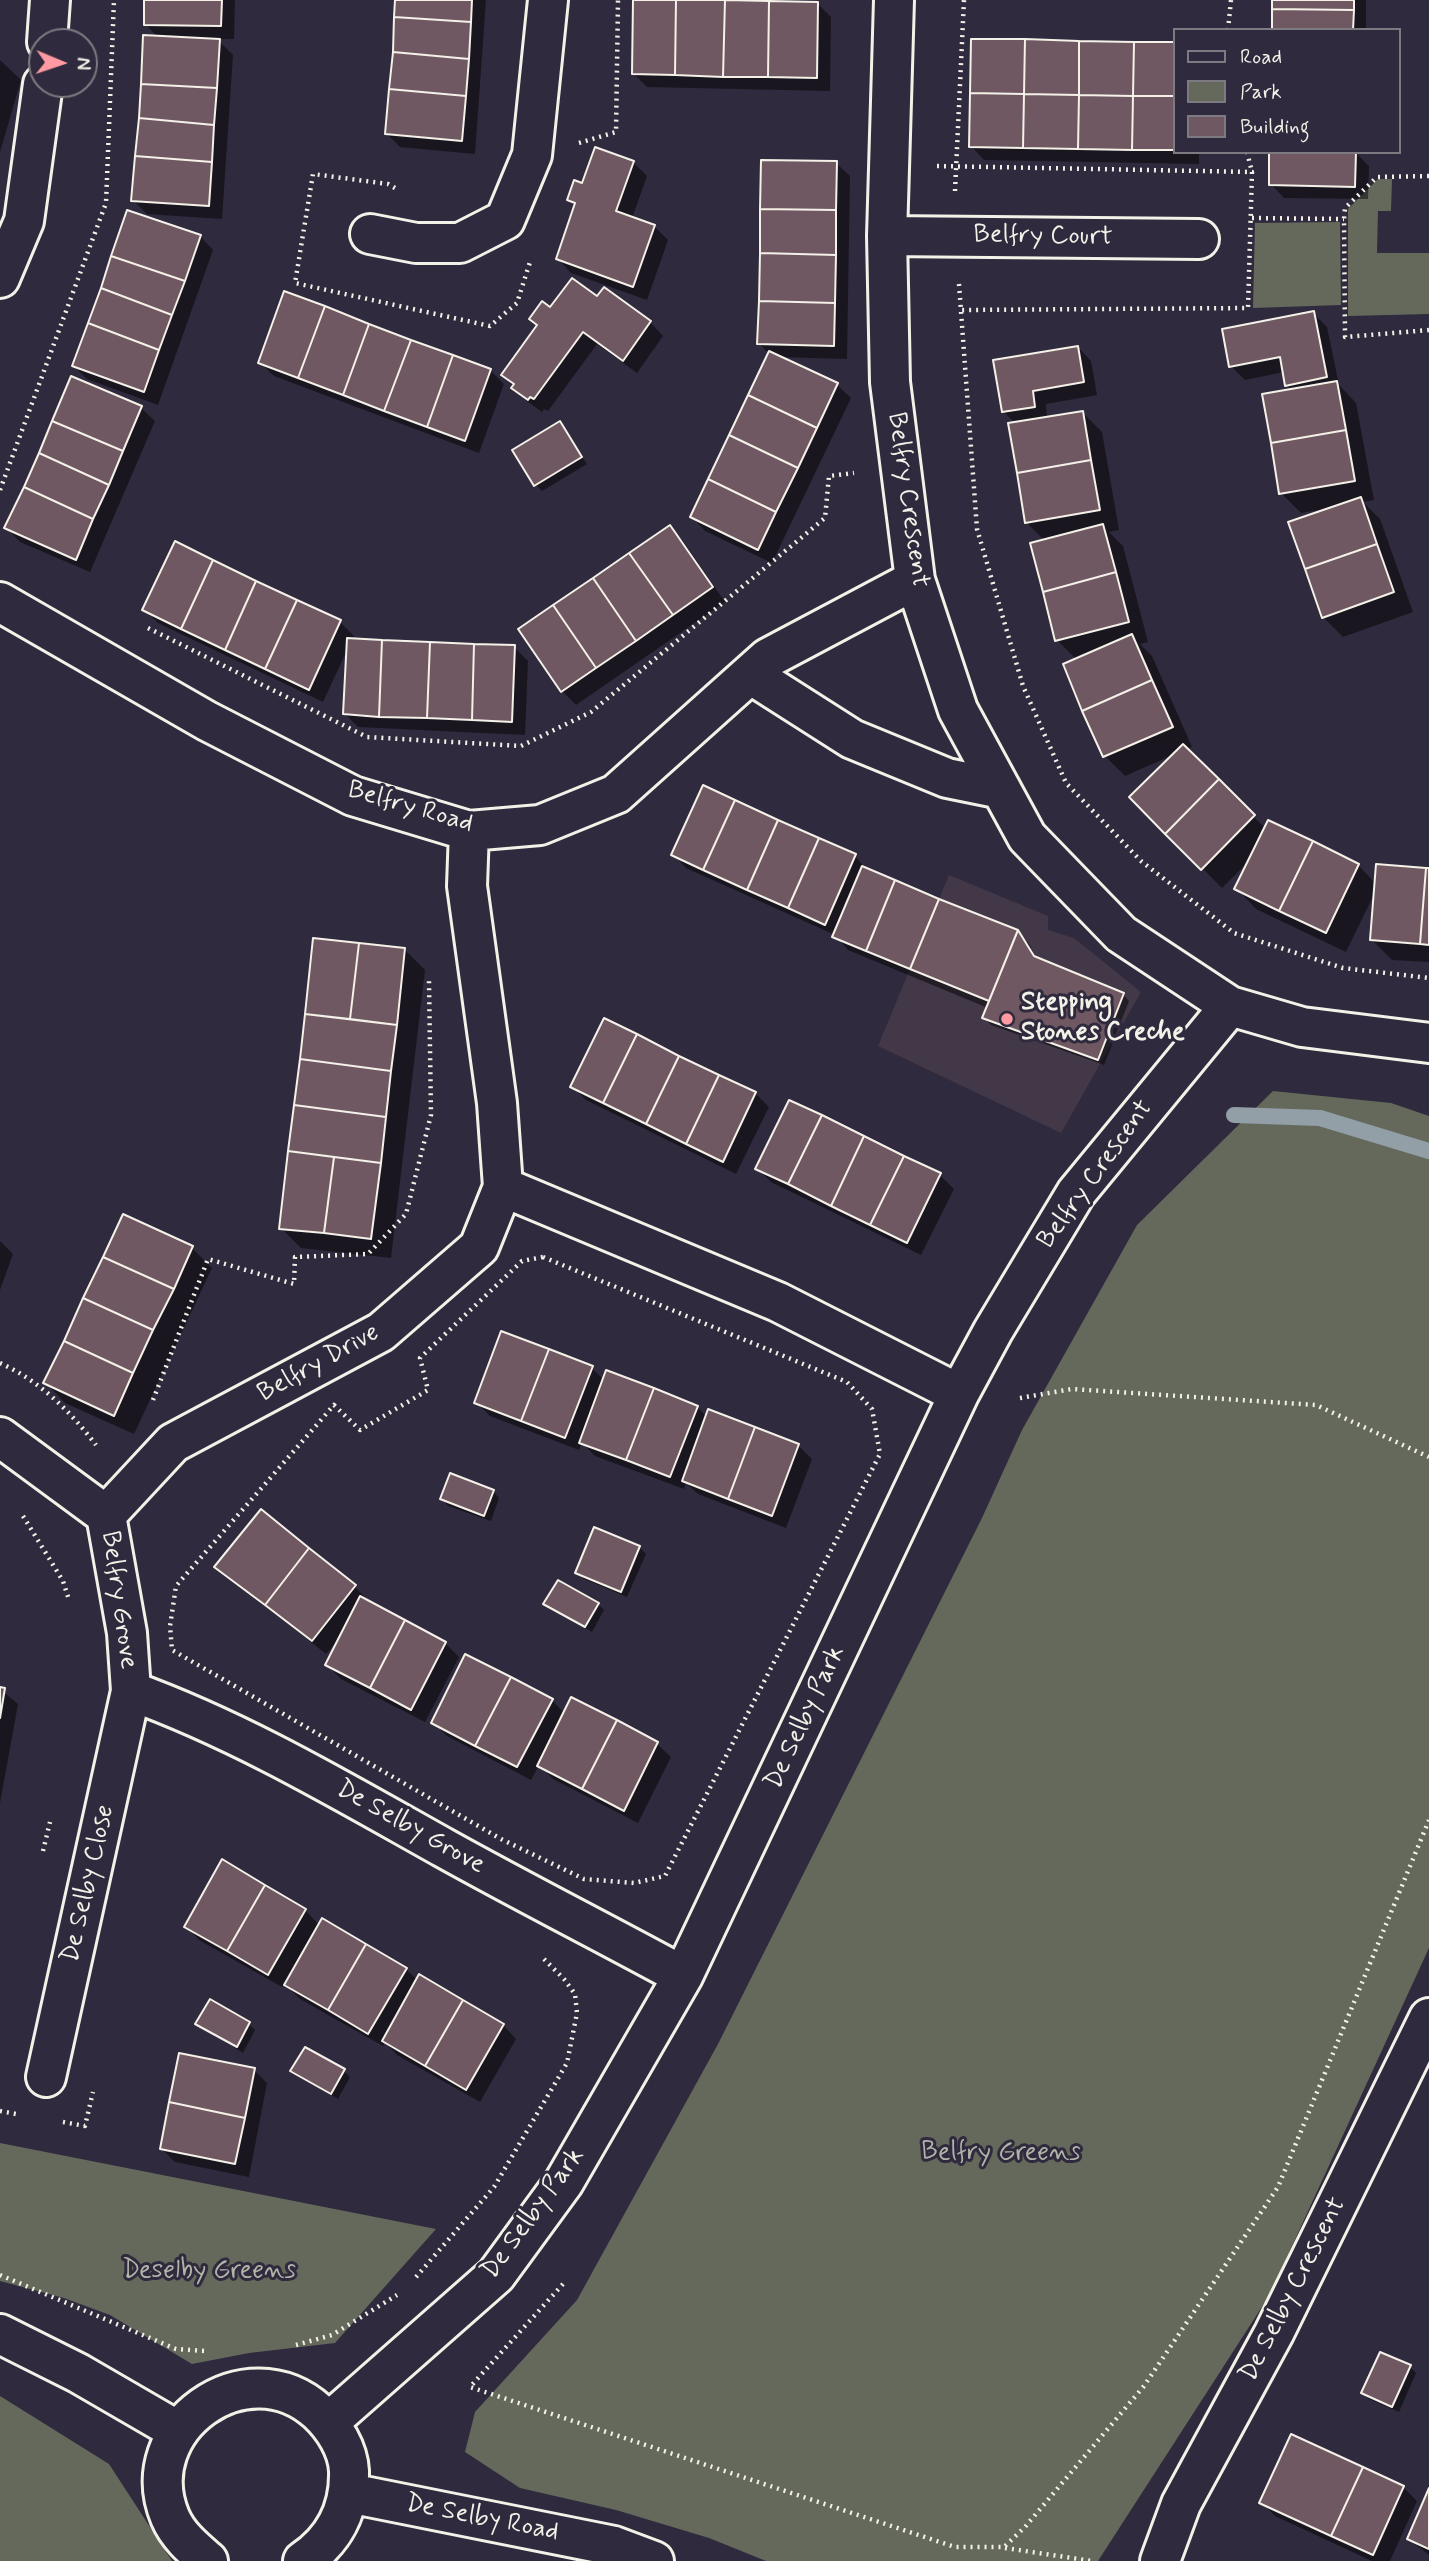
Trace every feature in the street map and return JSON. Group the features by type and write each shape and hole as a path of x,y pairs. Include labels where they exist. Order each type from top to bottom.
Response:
{"street":[{"path":"48,28 50,0"},
{"path":"370,233 416,243 460,243 505,220 532,155 548,0"},
{"name":"Belfry Crescent","path":"894,0 887,236 890,382 915,580 958,710 1027,837 1121,934 1230,1006 1302,1027 1429,1043"},
{"path":"0,278 24,221 41,98"},
{"name":"Belfry Court","path":"887,236 1199,239"},
{"name":"Belfry Road","path":"0,602 207,721 353,796 470,831 540,825 617,794 768,658 915,580"},
{"path":"750,674 852,739 947,778 1001,789"},
{"path":"470,831 467,886 497,1103 503,1186 778,1302 959,1394"},
{"name":"Belfry Crescent","path":"959,1394 993,1331 1076,1193 1230,1006"},
{"name":"Belfry Drive","path":"106,1515 173,1444 381,1332 479,1247 503,1186"},
{"name":"De Selby Park","path":"329,2422 496,2275 564,2182 683,1976 959,1394"},
{"name":"Belfry Grove","path":"0,1437 106,1515 127,1633 131,1691"},
{"name":"De Selby Grove","path":"131,1691 173,1706 275,1754 565,1915 683,1976"},
{"name":"De Selby Close","path":"46,2077 131,1691"},
{"name":"De Selby Crescent","path":"1160,2561 1181,2504 1274,2333 1429,2018"},
{"path":"0,2334 78,2373 178,2431"},
{"path":"208,2561 186,2542 170,2517 164,2488 166,2459 178,2431 197,2409 223,2394 251,2388 280,2391 307,2402 329,2422 342,2443 349,2468 349,2493 340,2522 323,2547 303,2561"},
{"name":"De Selby Road","path":"349,2493 611,2554 654,2561"}],"path":[{"path":"0,490 106,203 114,0"},
{"path":"954,204 964,0"},
{"path":"1228,28 1231,0"},
{"path":"1248,154 1252,172"},
{"path":"1429,176 1377,177 1345,208 1344,219 1345,337 1429,330"},
{"path":"1252,218 1344,219"},
{"path":"958,277 977,528 1023,685 1066,783 1141,861 1234,933 1343,968 1429,978"},
{"path":"147,628 367,737 521,746 591,712 825,518 829,476 861,472"},
{"path":"156,1408 153,1398 208,1259 294,1284 295,1257 368,1254 406,1214 431,1115 428,973"},
{"path":"543,1257 847,1382 872,1409 880,1454 665,1876 634,1883 584,1879 492,1833 172,1650 170,1626 176,1586 334,1405 360,1430 428,1390 420,1358 522,1261 543,1257"},
{"path":"0,1363 22,1373 73,1414 98,1448"},
{"path":"1020,1398 1072,1389 1317,1405 1429,1457"},
{"path":"21,1512 63,1581 71,1606"},
{"path":"42,1858 51,1818"},
{"path":"1004,2547 1025,2527 1144,2386 1279,2187 1429,1820"},
{"path":"415,2279 495,2187 567,2063 578,2013 575,1994 564,1979 534,1950"},
{"path":"61,2122 85,2126 95,2085"},
{"path":"0,2111 24,2115"},
{"path":"0,2275 176,2349 216,2352"},
{"path":"563,2284 470,2387 955,2547 1004,2547 1092,2561"},
{"path":"291,2346 332,2335 406,2289"}],"shaded area":[{"name":"Stepping Stones Creche","path":"949,875 1048,916 1048,930 1074,938 1141,992 1061,1133 878,1046"}],"green space":[{"path":"1378,179 1392,179 1391,211 1378,211 1377,253 1429,253 1429,314 1348,316 1348,209"},
{"path":"1340,222 1341,305 1253,308 1255,223"},
{"name":"Belfry Greens","path":"1273,1091 1391,1103 1429,1116 1429,1948 1269,2296 1098,2561 766,2561 709,2538 616,2510 520,2488 465,2452 475,2412 577,2300 718,2044 982,1518 1022,1430 1137,1225"},
{"name":"Deselby Greens","path":"0,2143 436,2229 335,2343 249,2353 192,2364 110,2315 64,2298 0,2281"},
{"path":"0,2396 109,2464 172,2561 0,2561"}],"building":[{"path":"144,0 222,0 221,26 144,25"},
{"path":"395,0 472,0 471,22 394,17"},
{"path":"633,0 676,0 675,75 632,74"},
{"path":"676,0 725,0 723,77 675,75"},
{"path":"725,0 769,1 768,77 723,77"},
{"path":"1272,0 1354,0 1354,10 1272,9"},
{"path":"769,1 818,2 817,78 768,77"},
{"path":"1272,9 1354,10 1353,28 1272,28"},
{"path":"394,17 471,22 469,59 393,52"},
{"path":"143,35 220,39 217,88 141,84"},
{"path":"971,39 1025,39 1024,94 970,93"},
{"path":"1025,39 1079,41 1079,95 1024,94"},
{"path":"1079,41 1134,42 1133,96 1079,95"},
{"path":"1134,42 1174,42 1174,96 1133,96"},
{"path":"393,52 469,59 466,96 389,89"},
{"path":"141,84 217,88 214,125 139,118"},
{"path":"389,89 466,96 462,141 385,134"},
{"path":"970,93 1024,94 1023,148 969,147"},
{"path":"1024,94 1079,95 1078,149 1023,148"},
{"path":"1079,95 1133,96 1132,150 1078,149"},
{"path":"1133,96 1174,96 1174,150 1132,150"},
{"path":"139,118 214,125 212,162 135,156"},
{"path":"595,147 634,161 616,211 655,225 633,287 556,259 575,203 567,200 574,180 582,183"},
{"path":"1269,154 1356,154 1355,187 1269,185"},
{"path":"135,156 212,162 209,206 131,201"},
{"path":"761,160 837,161 836,210 760,209"},
{"path":"760,209 836,210 836,255 760,253"},
{"path":"127,210 201,235 185,281 111,256"},
{"path":"760,253 836,255 835,303 759,301"},
{"path":"111,256 185,281 172,315 101,288"},
{"path":"572,278 597,296 604,287 651,321 623,361 583,332 534,399 530,397 528,400 511,388 514,384 501,375 537,325 529,319 542,301 550,307"},
{"path":"101,288 172,315 159,350 88,323"},
{"path":"284,291 325,306 298,378 258,363"},
{"path":"759,301 835,303 834,346 757,344"},
{"path":"325,306 369,324 343,395 298,378"},
{"path":"1314,311 1327,377 1285,386 1280,357 1229,367 1222,329"},
{"path":"88,323 159,350 144,392 72,366"},
{"path":"369,324 411,340 384,411 343,395"},
{"path":"411,340 453,355 427,427 384,411"},
{"path":"1078,346 1084,382 1033,391 1035,407 1002,412 993,360"},
{"path":"769,351 838,383 817,428 748,395"},
{"path":"453,355 491,369 465,441 427,427"},
{"path":"71,376 142,406 123,451 52,421"},
{"path":"1337,381 1346,430 1271,443 1262,394"},
{"path":"748,395 817,428 798,468 729,435"},
{"path":"1083,411 1091,460 1017,473 1008,423"},
{"path":"52,421 123,451 109,485 39,453"},
{"path":"560,421 582,457 534,486 512,450"},
{"path":"1346,430 1355,481 1279,494 1271,443"},
{"path":"729,435 798,468 776,512 708,479"},
{"path":"39,453 109,485 93,519 24,487"},
{"path":"1091,460 1100,510 1025,523 1017,473"},
{"path":"708,479 776,512 758,550 690,517"},
{"path":"24,487 93,519 76,560 4,528"},
{"path":"1361,497 1377,544 1305,569 1288,522"},
{"path":"1103,524 1116,572 1043,592 1030,543"},
{"path":"670,525 713,587 673,615 629,553"},
{"path":"175,541 213,560 181,629 142,610"},
{"path":"1377,544 1394,592 1322,618 1305,569"},
{"path":"629,553 673,615 636,641 593,578"},
{"path":"213,560 256,581 225,650 181,629"},
{"path":"1116,572 1129,622 1055,641 1043,592"},
{"path":"593,578 636,641 596,668 553,605"},
{"path":"256,581 297,600 265,669 225,650"},
{"path":"297,600 341,620 309,690 265,669"},
{"path":"553,605 596,668 561,692 518,629"},
{"path":"1132,634 1152,680 1082,711 1063,664"},
{"path":"347,638 382,640 379,717 343,714"},
{"path":"382,640 430,642 427,718 379,717"},
{"path":"430,642 474,644 472,720 427,718"},
{"path":"474,644 515,645 512,722 472,720"},
{"path":"1152,680 1173,727 1103,757 1082,711"},
{"path":"1183,744 1219,779 1165,834 1129,797"},
{"path":"1219,779 1255,815 1201,870 1165,834"},
{"path":"703,785 735,800 703,870 671,855"},
{"path":"735,800 778,820 747,890 703,870"},
{"path":"778,820 819,838 788,908 747,890"},
{"path":"1268,820 1313,841 1279,911 1234,889"},
{"path":"819,838 856,854 825,925 788,908"},
{"path":"1313,841 1359,864 1326,933 1279,911"},
{"path":"1376,864 1426,868 1420,944 1370,940"},
{"path":"862,866 895,880 866,951 832,937"},
{"path":"1426,868 1429,868 1429,945 1420,944"},
{"path":"895,880 939,899 910,969 866,951"},
{"path":"939,899 1018,930 989,1001 910,969"},
{"path":"1018,930 1034,956 1124,993 1098,1060 982,1018"},
{"path":"313,938 359,943 350,1019 305,1014"},
{"path":"359,943 405,948 397,1025 350,1019"},
{"path":"305,1014 397,1025 391,1071 300,1059"},
{"path":"604,1018 637,1034 603,1103 570,1087"},
{"path":"637,1034 679,1056 646,1124 603,1103"},
{"path":"679,1056 719,1075 686,1144 646,1124"},
{"path":"300,1059 391,1071 386,1117 294,1105"},
{"path":"719,1075 756,1092 723,1162 686,1144"},
{"path":"789,1100 822,1115 788,1184 755,1169"},
{"path":"294,1105 386,1117 381,1163 288,1151"},
{"path":"822,1115 864,1136 831,1206 788,1184"},
{"path":"864,1136 904,1156 870,1225 831,1206"},
{"path":"288,1151 334,1157 324,1233 279,1229"},
{"path":"904,1156 941,1173 907,1243 870,1225"},
{"path":"334,1157 381,1163 371,1239 324,1233"},
{"path":"123,1214 193,1246 174,1289 103,1257"},
{"path":"103,1257 174,1289 153,1330 83,1298"},
{"path":"83,1298 153,1330 133,1373 64,1341"},
{"path":"501,1331 549,1349 521,1421 474,1403"},
{"path":"64,1341 133,1373 114,1416 43,1383"},
{"path":"549,1349 593,1366 565,1438 521,1421"},
{"path":"606,1370 654,1388 626,1460 579,1443"},
{"path":"654,1388 698,1406 670,1477 626,1460"},
{"path":"708,1409 755,1427 728,1499 682,1481"},
{"path":"755,1427 799,1444 772,1516 728,1499"},
{"path":"450,1473 494,1490 484,1516 440,1499"},
{"path":"261,1509 309,1548 265,1605 214,1567"},
{"path":"594,1527 640,1546 621,1592 575,1573"},
{"path":"309,1548 356,1585 312,1641 265,1605"},
{"path":"558,1580 599,1603 585,1627 543,1604"},
{"path":"360,1596 405,1620 370,1688 325,1665"},
{"path":"405,1620 446,1642 411,1710 370,1688"},
{"path":"465,1654 511,1677 475,1746 431,1723"},
{"path":"511,1677 553,1699 517,1767 475,1746"},
{"path":"0,1687 5,1688 0,1718"},
{"path":"571,1697 617,1720 582,1789 537,1766"},
{"path":"617,1720 658,1742 624,1811 582,1789"},
{"path":"222,1859 265,1885 227,1951 184,1927"},
{"path":"265,1885 306,1909 268,1975 227,1951"},
{"path":"322,1918 366,1944 328,2010 284,1985"},
{"path":"366,1944 407,1968 368,2034 328,2010"},
{"path":"419,1974 463,2000 425,2066 382,2041"},
{"path":"210,1999 250,2022 237,2047 195,2024"},
{"path":"463,2000 504,2024 466,2090 425,2066"},
{"path":"305,2047 345,2069 331,2094 290,2071"},
{"path":"179,2053 255,2068 245,2118 169,2102"},
{"path":"169,2102 245,2118 235,2164 160,2149"},
{"path":"1380,2352 1411,2365 1392,2407 1361,2393"},
{"path":"1291,2434 1363,2467 1331,2536 1259,2503"},
{"path":"1363,2467 1404,2486 1373,2555 1331,2536"},
{"path":"1429,2488 1429,2549 1407,2539"}],"waterway":[{"path":"1234,1115 1320,1118 1429,1151"}],"place":[{"name":"Stepping Stones Creche","path":"1007,1019"}]}
